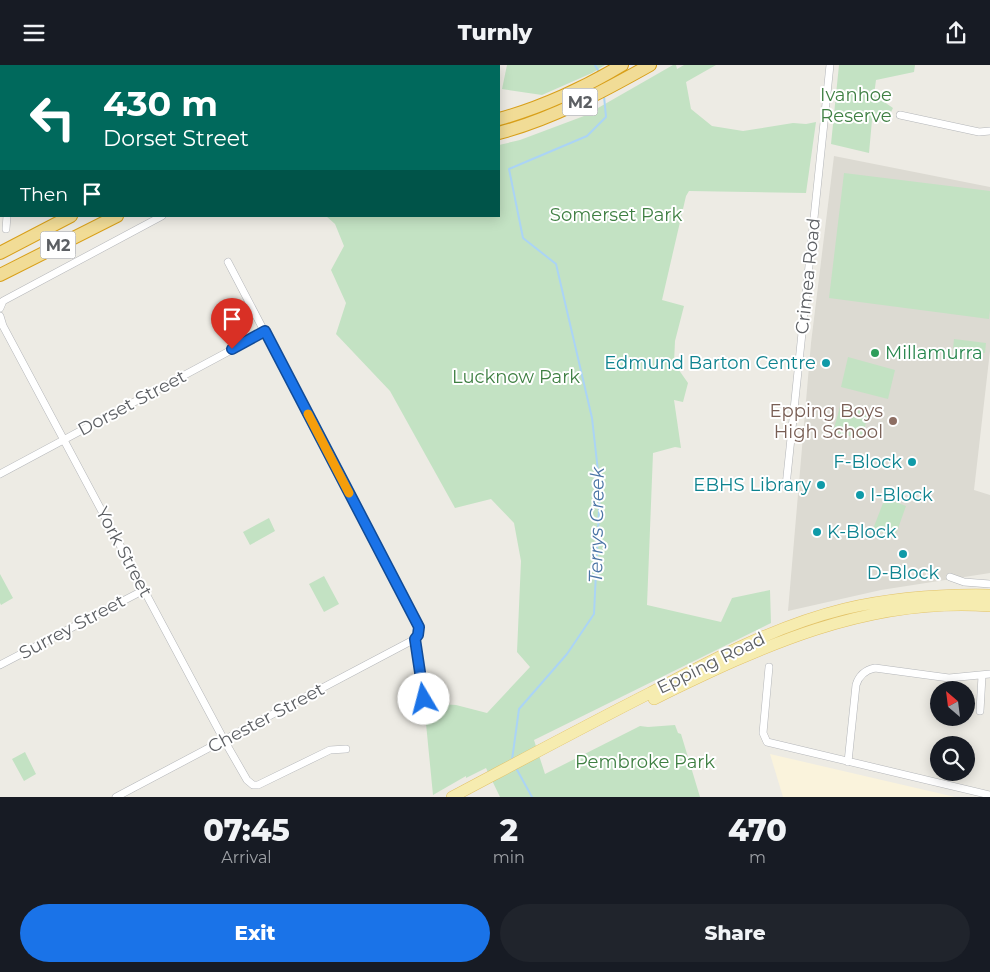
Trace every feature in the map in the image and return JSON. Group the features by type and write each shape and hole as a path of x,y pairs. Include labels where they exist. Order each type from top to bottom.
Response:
{"highway":[{"name":"M2","path":"500,119 542,104 593,81 622,65"},
{"name":"M2","path":"502,132 548,117 599,93 650,65"},
{"name":"M2","path":"0,253 69,217"},
{"name":"M2","path":"0,275 115,217"}],"main road":[{"name":"Epping Road","path":"452,797 487,782 746,645 806,620 861,605 905,598 959,594 990,595"},
{"name":"Epping Road","path":"541,753 690,681 771,645 815,628 858,617 907,609 990,606"},
{"name":"Epping Road","path":"467,797 487,782"}],"street":[{"name":"Crimea Road","path":"786,486 830,65"},
{"path":"900,115 979,132 990,131"},
{"path":"0,308 4,301 160,217"},
{"path":"228,262 419,627 418,635 415,639 424,699"},
{"name":"York Street","path":"0,317 3,326 247,781 253,785 258,785 330,750 346,749"},
{"name":"Dorset Street","path":"0,474 265,331"},
{"path":"950,577 964,582 990,584"},
{"name":"Surrey Street","path":"0,665 144,590"},
{"name":"Chester Street","path":"116,797 415,639"},
{"path":"769,667 763,733 766,742 990,795"},
{"path":"848,762 856,685 865,671 875,668 948,678 990,674"},
{"path":"980,711 982,675"}],"shaded area":[{"name":"Epping Boys High School","path":"834,156 990,187 990,351 974,490 990,495 990,573 881,590 788,611 811,343"},
{"path":"770,754 955,797 783,797"}],"green space":[{"path":"507,65 605,65 592,73 542,95 502,89"},
{"path":"673,65 676,65 677,69 684,65 716,65 686,82 691,109 712,126 743,131 793,123 806,124 816,122 806,193 689,191 686,196 662,300 684,306 675,341 674,363 688,383 683,402 674,400 681,448 675,447 653,453 647,605 721,622 732,598 770,590 771,623 534,740 545,774 640,726 675,725 678,733 681,734 700,797 500,797 486,768 466,778 466,776 433,795 424,703 456,705 487,713 530,667 517,652 521,561 514,523 491,499 455,508 390,391 336,334 346,303 331,270 344,246 335,224 327,217 500,217 500,145 520,140 584,116"},
{"name":"Ivanhoe Reserve","path":"839,65 915,65 914,72 876,80 874,95 893,108 890,114 872,120 869,153 831,144"},
{"path":"844,173 990,191 989,319 829,298"},
{"path":"954,339 986,343 985,353 953,349"},
{"path":"848,357 895,370 888,399 841,387"},
{"path":"841,403 869,410 862,439 833,432"},
{"path":"885,498 906,506 895,537 873,529"},
{"path":"269,518 275,531 250,545 243,532"},
{"path":"0,574 13,598 1,605 0,603"},
{"path":"324,576 339,604 324,612 309,584"},
{"path":"25,752 36,774 24,781 12,759"}],"waterway":[{"name":"Terrys Creek","path":"595,65 599,72"},
{"name":"Terrys Creek","path":"512,760 519,709 567,654 594,614 600,489 592,418 556,264 523,238 509,169 587,136 606,117 604,96"},
{"name":"Terrys Creek","path":"516,768 532,797"}],"slow traffic":[{"path":"308,414 349,493"}],"place":[{"name":"Millamurra","path":"875,353"},
{"name":"Edmund Barton Centre","path":"826,363"},
{"name":"Epping Boys High School","path":"893,421"},
{"name":"F-Block","path":"912,462"},
{"name":"EBHS Library","path":"821,485"},
{"name":"I-Block","path":"860,495"},
{"name":"K-Block","path":"817,532"},
{"name":"D-Block","path":"903,554"}],"route":[{"path":"232,349 265,331 419,627 420,631 415,639 424,699"}],"park label":[{"name":"Somerset Park","path":"616,215"},
{"name":"Lucknow Park","path":"516,377"},
{"name":"Pembroke Park","path":"645,762"}]}
